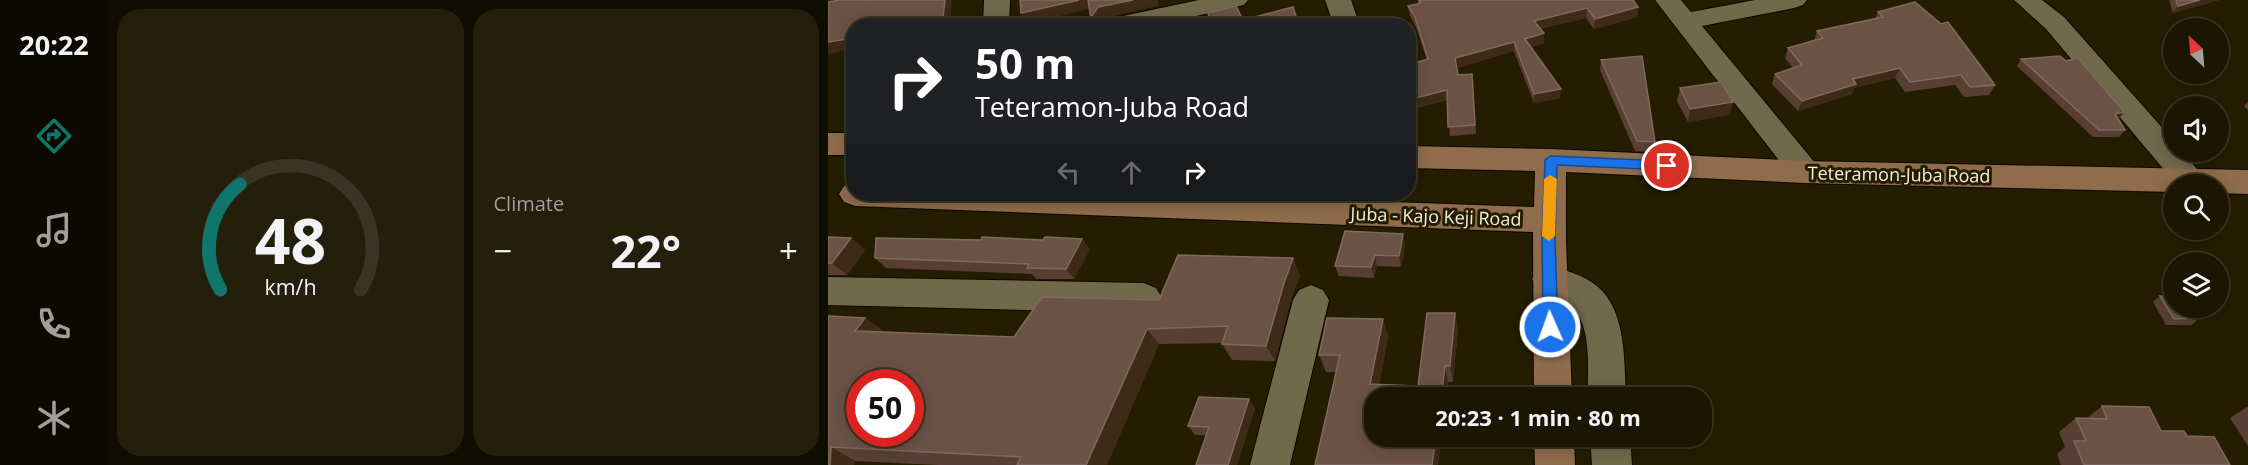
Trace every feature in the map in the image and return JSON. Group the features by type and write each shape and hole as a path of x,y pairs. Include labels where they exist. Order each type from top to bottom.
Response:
{"main road":[{"path":"828,144 846,144"},
{"path":"1416,157 1551,160 1549,279 1552,387"},
{"name":"Teteramon-Juba Road","path":"1551,160 1806,172 2163,179"},
{"name":"Teteramon-Juba Road","path":"2229,181 2248,182"},
{"name":"Juba - Kajo Keji Road","path":"828,192 846,193"},
{"name":"Juba - Kajo Keji Road","path":"1041,201 1549,220"},
{"path":"1554,447 1555,465"}],"street":[{"path":"996,18 997,0"},
{"path":"1151,18 1235,0"},
{"path":"1338,0 1344,18"},
{"path":"1677,10 1794,0"},
{"path":"2027,0 2055,23 2185,174"},
{"path":"1677,10 1806,172"},
{"path":"1549,279 1583,295 1593,305 1601,325 1606,387"},
{"path":"828,291 1144,298"},
{"path":"1270,465 1311,300"},
{"path":"1611,447 1612,465"}],"building":[{"path":"839,0 945,0 943,18 846,18 846,39 828,42 828,2"},
{"path":"1020,0 1079,0 1021,13"},
{"path":"1088,0 1133,0 1098,7 1092,16 1094,18 1091,18"},
{"path":"1419,0 1633,0 1638,7 1595,19 1587,8 1534,21 1544,33 1525,39 1561,89 1534,94 1514,42 1455,58 1458,75 1472,74 1475,125 1448,127 1447,90 1416,98 1416,63 1428,59 1416,18 1408,6 1421,3"},
{"path":"2176,0 2200,0 2178,6"},
{"path":"1915,2 1941,24 1948,22 1995,85 1970,87 1961,75 1910,82 1900,68 1853,79 1856,84 1802,101 1775,74 1802,65 1788,48 1823,38 1817,31 1883,17 1878,12"},
{"path":"1236,6 1242,18 1210,18 1208,13"},
{"path":"1293,7 1296,18 1251,18"},
{"path":"1642,56 1655,142 1637,141 1601,60"},
{"path":"2060,56 2066,61 2078,58 2124,112 2115,114 2125,130 2099,130 2021,59"},
{"path":"1721,82 1733,102 1690,109 1680,88"},
{"path":"1345,231 1403,234 1399,256 1375,255 1371,267 1335,266"},
{"path":"828,237 851,238 832,263 828,263"},
{"path":"982,237 1082,239 1066,269 1027,268 1029,264 875,258 876,238 981,240"},
{"path":"1178,255 1293,258 1266,346 1222,344 1228,326 1147,329 1086,465 1017,465 1021,457 831,447 830,465 828,465 828,316 865,318 855,331 1014,337 1042,297 1159,300"},
{"path":"1427,313 1455,313 1450,366 1445,366 1442,387 1364,387 1364,447 1434,447 1432,465 1315,465 1340,355 1319,355 1327,318 1383,319 1370,384 1418,386"},
{"path":"1199,397 1249,399 1228,465 1196,465 1209,427 1188,426"},
{"path":"2102,406 2149,407 2161,431 2184,431 2187,436 2214,437 2230,465 2084,465 2074,441 2086,441 2076,418 2107,419"}],"slow traffic":[{"path":"1549,236 1550,179"}],"route":[{"path":"1550,327 1548,241 1551,160 1667,166"}]}
